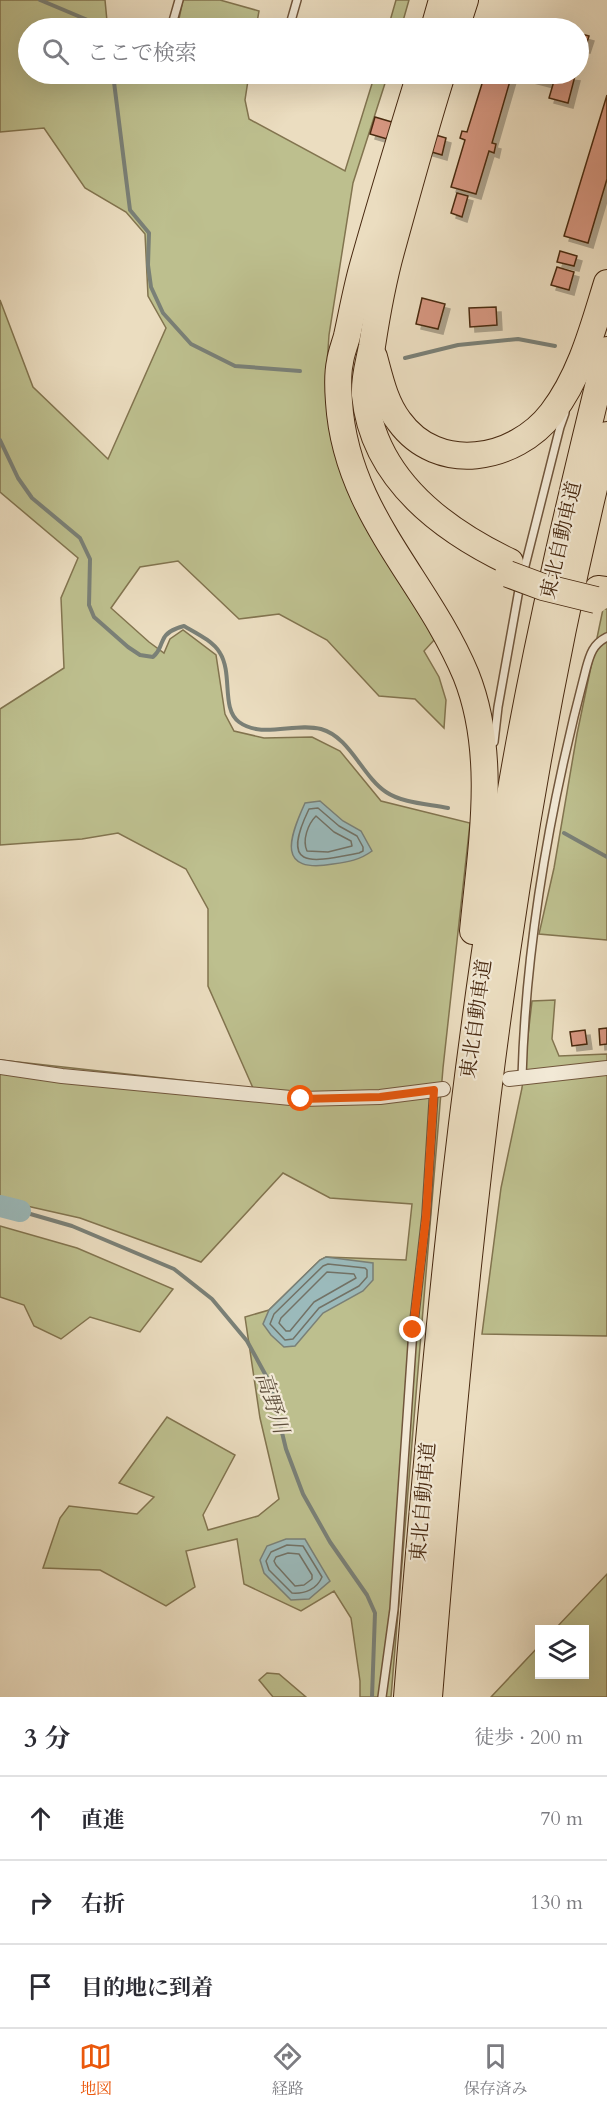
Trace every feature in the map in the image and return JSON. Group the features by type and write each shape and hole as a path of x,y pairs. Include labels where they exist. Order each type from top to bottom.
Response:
{"highway":[{"path":"437,18 442,0"},
{"path":"459,18 465,0"},
{"path":"417,84 361,270 340,361 338,383 341,424 352,469 370,512 447,636 462,668 479,723 484,770 482,834 470,969 460,1132"},
{"path":"439,84 386,271 365,371 366,395 373,430 388,463 416,499 439,520 509,568 543,587 602,595"},
{"path":"371,348 389,406 409,433 434,448 468,456 485,455 522,440 551,414 573,379 607,283"},
{"path":"347,337 356,414 367,448 386,482 411,512 440,537 469,556 509,568"},
{"name":"東北自動車道","path":"407,1697 426,1462 460,1132 483,968 513,778 547,600 607,350"},
{"name":"東北自動車道","path":"429,1697 464,1290 494,1033 534,781 567,607 607,435"},
{"path":"534,781 595,540 607,502"}],"street":[{"path":"0,1067 62,1076 301,1099 380,1097 438,1089"},
{"path":"516,1078 607,1068"}],"lane":[{"path":"174,18 179,0"},
{"path":"292,18 297,0"},
{"path":"484,770 493,750 516,601 560,426 577,385 573,379"},
{"path":"516,1078 544,863 586,669 591,652 598,641 607,637"},
{"path":"382,1697 394,1609 413,1330 438,1089"}],"green space":[{"path":"0,0 105,0 107,18 18,18 18,84 247,84 245,100 249,119 345,171 372,84 385,84 353,183 329,335 327,365 330,430 339,462 361,514 402,587 436,638 424,651 439,677 446,700 444,728 415,699 379,696 327,640 279,614 239,619 178,561 140,567 111,608 164,653 170,639 183,630 216,655 225,714 234,731 264,738 312,737 340,751 381,801 470,823 443,1068 391,1697 360,1697 360,1681 351,1618 334,1591 301,1611 244,1584 237,1539 186,1551 195,1587 166,1606 100,1570 43,1568 60,1518 69,1506 137,1514 154,1497 119,1483 167,1417 235,1455 203,1515 208,1530 258,1516 279,1499 260,1418 245,1317 269,1310 320,1260 326,1257 406,1260 412,1204 330,1198 283,1173 201,1262 80,1218 0,1200 0,1060 253,1088 208,986 208,909 186,869 118,833 82,839 0,845 0,709 64,668 61,598 78,558 0,492 0,300 33,387 108,459 166,328 148,296 145,234 126,212 85,188 44,128 0,132"},
{"path":"183,0 220,0 259,11 258,18 179,18"},
{"path":"396,0 409,0 404,18 391,18"},
{"path":"603,609 607,609 607,940 539,934 554,868 577,734"},
{"path":"555,1000 552,1039 559,1056 607,1054 607,1336 482,1334 501,1188 522,1088 532,1001"},
{"path":"0,1226 77,1248 173,1289 140,1332 90,1317 61,1339 34,1326 24,1305 0,1297"},
{"path":"607,1574 607,1697 491,1697 535,1650 535,1679 589,1679 589,1625 559,1625"},
{"path":"267,1673 279,1674 306,1697 273,1697 259,1680"}],"water":[{"path":"320,801 343,821 361,831 372,851 354,860 315,866 302,864 295,858 292,840 305,803"},
{"path":"326,1257 373,1263 373,1280 363,1291 323,1313 295,1346 284,1347 263,1324 269,1310 320,1260"},
{"path":"286,1539 305,1539 330,1581 309,1599 291,1600 264,1573 260,1560 267,1546"}],"building":[{"path":"482,84 509,84 492,143 496,144 494,153 489,151 476,194 451,187 465,140 460,138 462,131 467,132"},
{"path":"553,84 573,84 568,103 549,98"},
{"path":"607,95 607,179 588,243 564,236"},
{"path":"375,117 446,138 442,155 370,134"},
{"path":"457,193 468,196 462,217 451,213"},
{"path":"560,251 577,256 574,266 557,262"},
{"path":"557,267 574,272 569,290 551,285"},
{"path":"422,298 445,304 438,329 416,324"},
{"path":"496,307 497,325 470,327 469,308"},
{"path":"607,1028 607,1044 600,1045 599,1029"},
{"path":"585,1030 587,1044 572,1046 570,1032"}],"waterway":[{"path":"40,0 83,18"},
{"path":"114,84 130,210 149,233 148,265 151,287 163,313 191,344 235,366 300,371"},
{"path":"405,358 458,345 518,339 555,346"},
{"path":"0,440 18,478 32,498 80,538 90,559 89,605 94,617 128,647 140,655 153,657 166,635 184,626 209,641 220,653 226,671 230,709 239,722 258,729 311,727 331,733 348,748 370,777 392,796 448,808"},
{"path":"564,833 607,857"},
{"name":"高野川","path":"0,1206 20,1211"},
{"name":"高野川","path":"20,1211 72,1226 174,1269 212,1299 247,1341 270,1383 286,1449 303,1494 330,1542 367,1595 375,1613 372,1697"}],"route":[{"path":"301,1099 380,1097 434,1090 426,1217 413,1330"}]}
